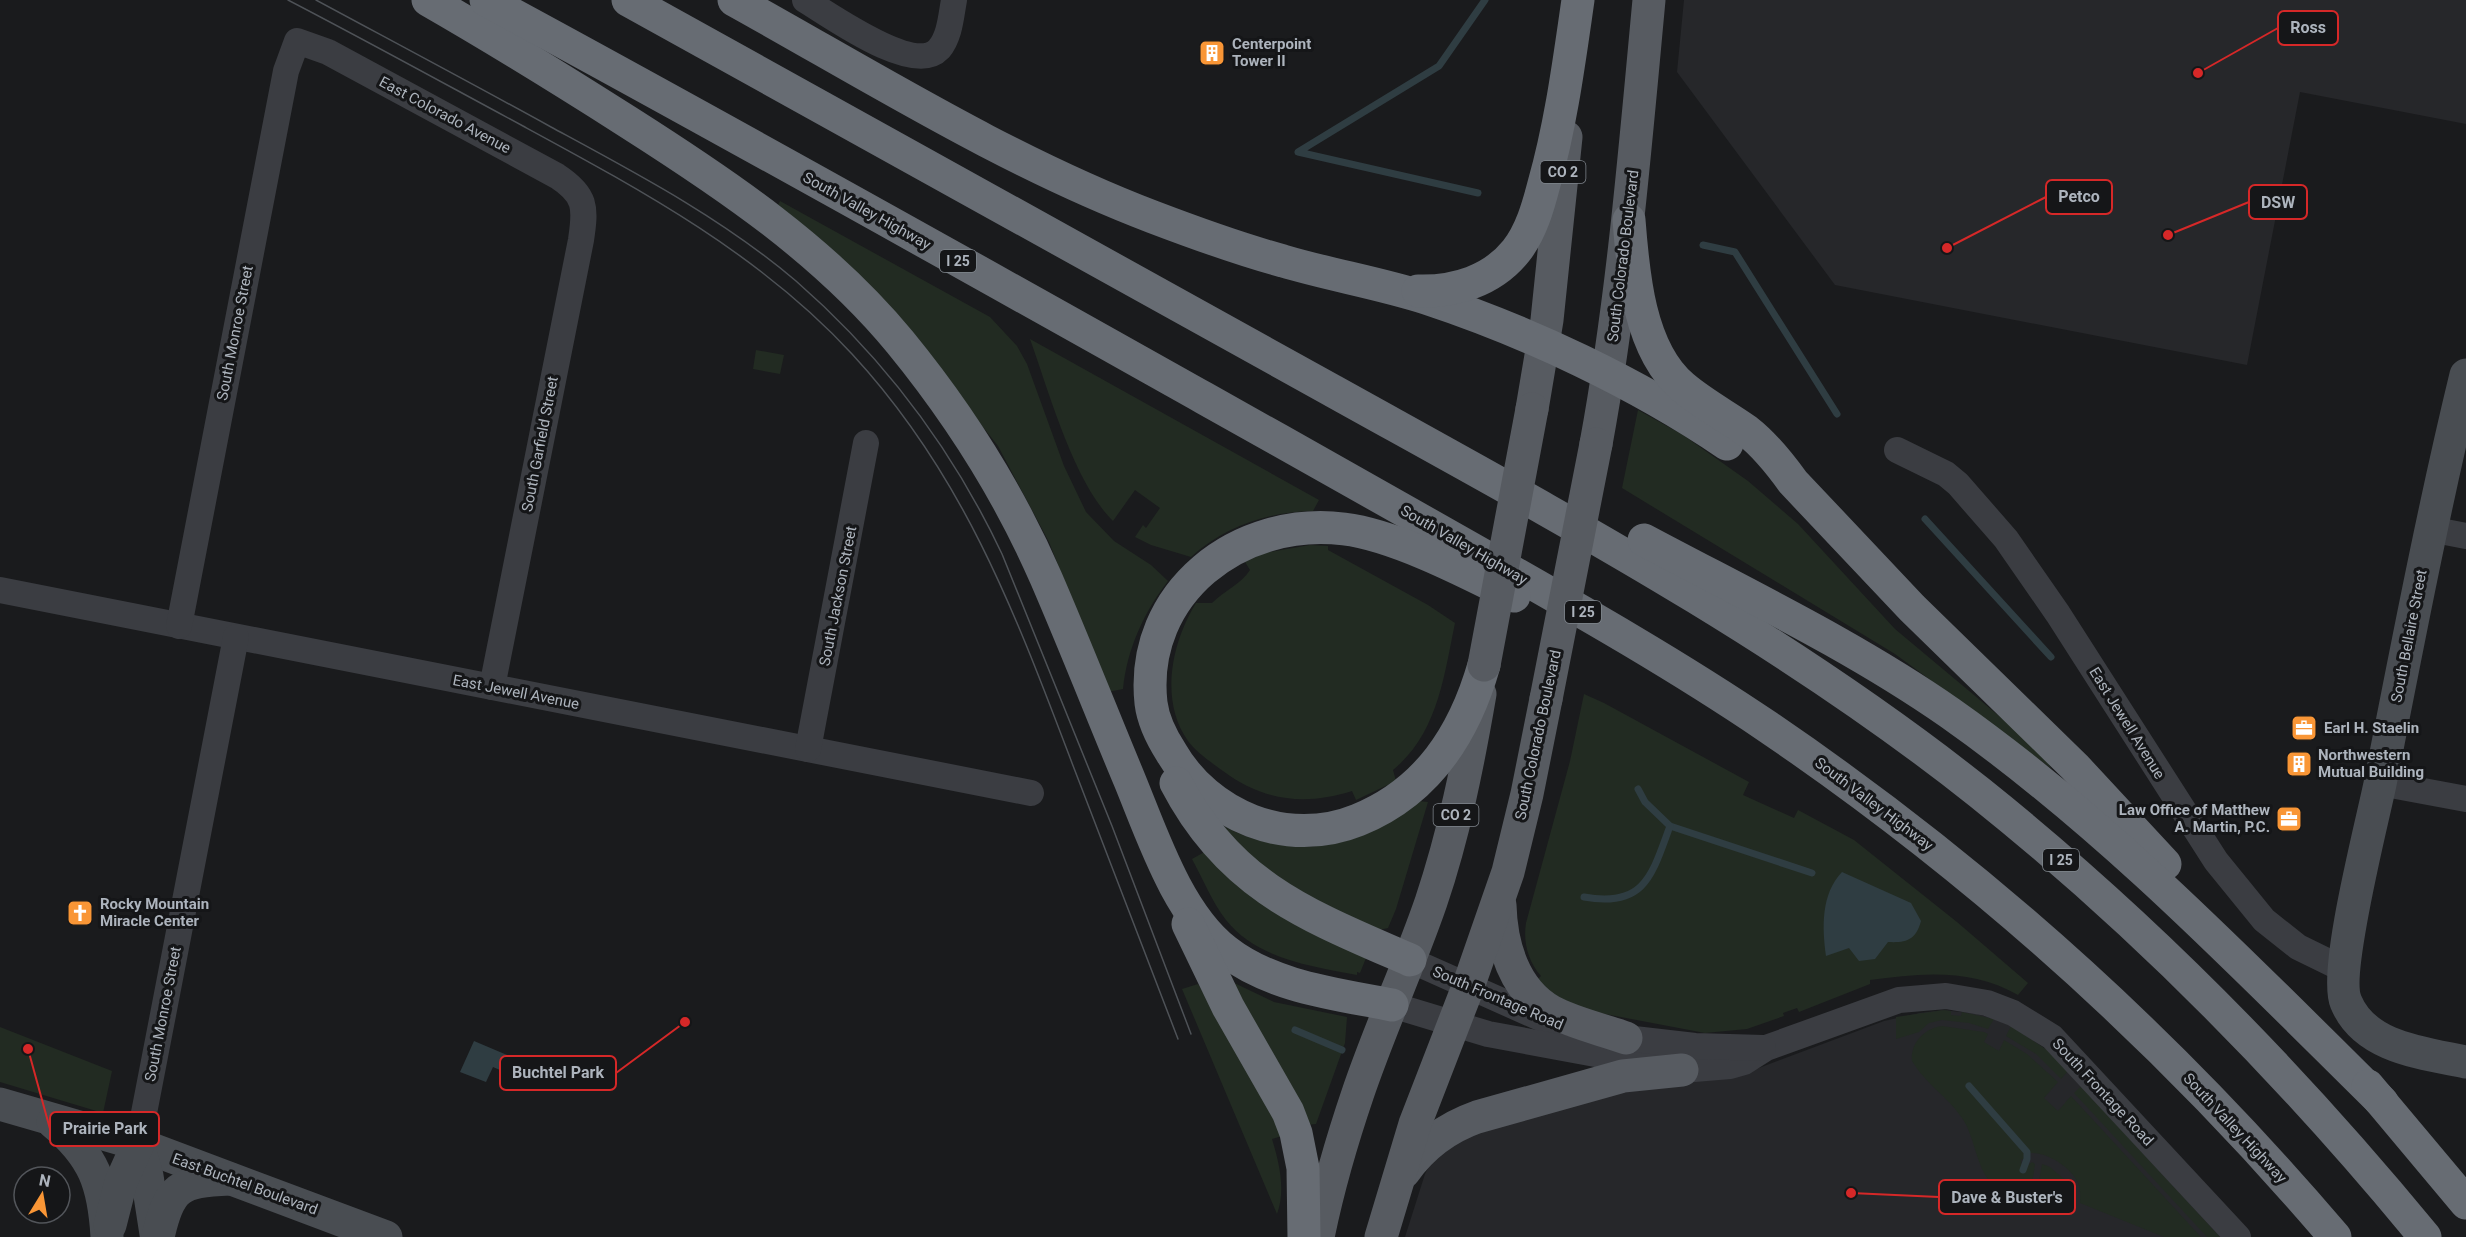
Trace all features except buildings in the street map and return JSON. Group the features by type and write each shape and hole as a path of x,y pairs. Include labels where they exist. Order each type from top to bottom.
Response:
{"highway":[{"path":"428,0 535,62 750,203 816,256 854,291 900,342 965,430 1014,510 1045,576 1200,952 1228,1006 1279,1093 1296,1133 1303,1168 1304,1237"},
{"name":"South Valley Highway","path":"486,0 1255,426 1604,624 1734,705 1860,792 1988,893 2116,1005 2263,1157 2335,1237"},
{"name":"I 25","path":"628,0 1668,579 1780,649 1906,737 2044,846 2161,950 2310,1102 2425,1237"},
{"path":"734,0 1002,149 1087,190 1151,217 1242,249 1432,301 1480,317 1544,343 1608,375 1693,423 1768,472 1793,482"},
{"path":"1350,279 1407,290 1443,290 1461,287 1486,276 1515,251 1528,231 1550,164 1562,105 1578,0"},
{"path":"1629,220 1637,298 1653,342 1671,373 1682,386 1748,432 1778,461 1793,482 1926,622 2075,768 2382,1102 2466,1203"},
{"path":"1206,321 1420,424 1641,539 1842,646 1948,712 2027,771 2139,866 2382,1102"},
{"path":"1410,960 1295,908 1269,891 1212,839 1180,790 1160,745 1151,706 1151,679 1158,640 1170,612 1194,578 1220,556 1250,540 1283,530 1315,527 1361,532 1408,548 1485,582 1734,705"},
{"path":"1151,706 1165,743 1174,758 1185,774 1214,802 1252,822 1293,831 1315,831 1337,827 1369,816 1401,796 1426,774 1465,721 1476,696 1484,665"},
{"path":"1163,858 1183,899 1196,918 1224,950 1241,962 1297,984 1392,1005"},
{"path":"2263,1157 2314,1237"}],"main road":[{"name":"CO 2","path":"1318,1237 1334,1172 1358,1093 1431,900 1455,819 1469,756 1544,343 1578,0"},
{"name":"South Colorado Boulevard","path":"1381,1237 1394,1189 1428,1089 1500,899 1520,824 1608,375 1629,220 1649,0"},
{"path":"1500,899 1500,913 1508,953 1518,979 1527,991 1552,1011 1626,1038"},
{"path":"1394,1189 1421,1150 1443,1132 1462,1122 1504,1108 1623,1076 1682,1070"}],"street":[{"path":"805,0 898,52 912,56 931,55 938,51 946,37 954,0"},
{"name":"East Colorado Avenue","path":"297,41 328,52 557,176 575,189 584,201"},
{"name":"South Monroe Street","path":"179,626 286,71 297,41"},
{"name":"South Garfield Street","path":"492,687 581,240 584,201"},
{"name":"South Bellaire Street","path":"2343,969 2430,529 2466,375"},
{"name":"South Jackson Street","path":"808,749 866,443"},
{"name":"East Jewell Avenue","path":"1897,450 1936,469 1958,484 2006,539 2058,614 2216,861 2258,912 2281,935 2298,947 2343,969"},
{"path":"2430,529 2466,536"},
{"name":"East Jewell Avenue","path":"0,591 1031,793"},
{"name":"South Monroe Street","path":"157,1237 147,1176 236,637"},
{"path":"2380,783 2466,799"},
{"name":"South Frontage Road","path":"1410,960 1546,1022 1565,1028 1695,1046 1766,1047"},
{"path":"2343,969 2343,989 2346,1002 2355,1018 2368,1030 2397,1047 2466,1062"},
{"name":"South Frontage Road","path":"1392,1005 1488,1034 1682,1070 1730,1066 1744,1062 1766,1047 1867,1010 1909,998 1963,998 2004,1009 2045,1032 2065,1050 2238,1237"},
{"name":"East Buchtel Boulevard","path":"0,1104 151,1149 386,1237"},
{"path":"50,1119 84,1153 95,1172 103,1198 107,1237"},
{"name":"South Monroe Street","path":"107,1237 121,1182 151,1149"},
{"path":"157,1237 168,1205 176,1191 190,1183 234,1179"}],"shaded area":[{"path":"1684,0 2466,0 2466,124 2300,92 2247,365 1835,285 1677,72"},
{"path":"780,201 990,317 1017,346 1027,364 1064,466 1086,512 1114,541 1151,565 1168,581 1151,605 1138,632 1128,660 1123,689 1108,692 1049,542 998,446 968,408 776,209"},
{"path":"1030,339 1319,500 1313,511 1280,514 1248,523 1218,537 1191,557 1151,545 1135,537 1143,525 1146,528 1160,508 1135,490 1113,521 1099,504 1086,484 1064,436"},
{"path":"756,350 784,355 780,374 753,369"},
{"path":"1638,410 1683,435 1748,481 1798,524 1895,629 2036,747 2052,769 1895,654 1622,488"},
{"path":"1310,545 1328,546 1328,550 1428,605 1455,623 1437,702 1420,739 1393,770 1396,781 1356,800 1352,791 1335,796 1301,799 1285,798 1253,789 1223,771 1195,749 1179,725 1174,708 1171,690 1175,653 1196,603 1212,603 1237,583 1250,570 1245,562 1264,553"},
{"path":"1584,694 1749,782 1743,795 1794,818 1798,810 1854,840 1957,922 2028,983 2018,995 1983,980 1946,975 1870,980 1870,984 1799,1012 1797,1008 1783,1013 1784,1016 1747,1029 1705,1033 1584,1010 1533,984 1541,976 1528,951 1525,937 1526,923 1570,761"},
{"path":"1418,801 1428,802 1396,909 1388,928 1379,930 1339,913 1267,873 1216,822 1251,838 1288,846 1307,847 1345,841 1370,832"},
{"path":"1208,850 1368,953 1360,973 1357,972 1357,975 1339,972 1286,959 1253,944 1239,933 1216,906 1192,859"},
{"path":"1842,872 1911,903 1921,921 1913,936 1905,941 1888,942 1875,959 1859,961 1849,948 1826,956 1825,911 1830,890"},
{"path":"1228,980 1274,1002 1347,1017 1345,1043 1316,1124 1306,1125"},
{"path":"1198,984 1264,1095 1282,1136 1272,1139 1281,1186 1277,1214 1182,989"},
{"path":"1944,1010 1977,1014 1994,1019 2011,1026 2047,1050 2220,1237 1405,1237 1425,1174 1433,1159 1452,1141 1628,1085 1751,1071 1884,1021"},
{"path":"1951,1011 1951,1015 1961,1016 1962,1012 1994,1019 1988,1029 1969,1023 1942,1020 1929,1023 1919,1032 1896,1039 1896,1017"},
{"path":"1942,1026 1984,1032 1988,1034 1984,1042 1999,1051 2004,1040 2027,1054 2058,1082 2044,1098 2058,1111 2071,1096 2201,1237 2164,1237 2080,1203 2079,1185 2070,1171 2051,1158 2030,1153 1971,1084 1968,1085 1969,1090 2024,1150 2025,1160 2021,1159 2022,1170 2032,1162 2035,1164 2032,1184 2025,1199 1989,1185 1991,1182 1982,1169 1962,1118 1912,1061 1913,1048 1920,1038 1930,1030"},
{"path":"2011,1026 2047,1050 2068,1071 2061,1079 2036,1054 2006,1036"},
{"path":"0,1027 112,1071 103,1113 0,1082"},
{"path":"474,1041 526,1063 519,1078 493,1067 486,1082 460,1072"},
{"path":"2081,1086 2220,1237 2207,1237 2074,1093"},
{"path":"2042,1164 2050,1167 2070,1184 2071,1200 2038,1187"}],"waterway":[{"path":"1478,193 1298,152 1439,66 1485,0"},
{"path":"1703,245 1735,252 1837,414"},
{"path":"1925,519 2051,657"},
{"path":"1638,789 1645,802 1670,826 1812,873"},
{"path":"1584,897 1604,899 1621,897 1633,892 1643,884 1658,859 1670,826"},
{"path":"1295,1030 1342,1050"},
{"path":"1969,1086 2027,1152 2023,1170"}],"tram line":[{"path":"288,0 567,150 697,226 778,285 852,354 891,400 926,448 983,548 1029,653 1178,1039"},
{"path":"316,0 615,162 708,217 768,258 796,281 828,310 886,373 938,442 983,516 1002,554 1112,826 1191,1034"}],"place":[{"name":"Centerpoint Tower II","path":"1212,53"},
{"name":"Ross","path":"2198,73"},
{"name":"DSW","path":"2168,235"},
{"name":"Petco","path":"1947,248"},
{"name":"Earl H. Staelin","path":"2304,728"},
{"name":"Northwestern Mutual Building","path":"2299,764"},
{"name":"Law Office of Matthew A. Martin, P.C.","path":"2289,819"},
{"name":"Rocky Mountain Miracle Center","path":"80,913"},
{"name":"Buchtel Park","path":"685,1022"},
{"name":"Prairie Park","path":"28,1049"},
{"name":"Dave & Buster's","path":"1851,1193"}]}
